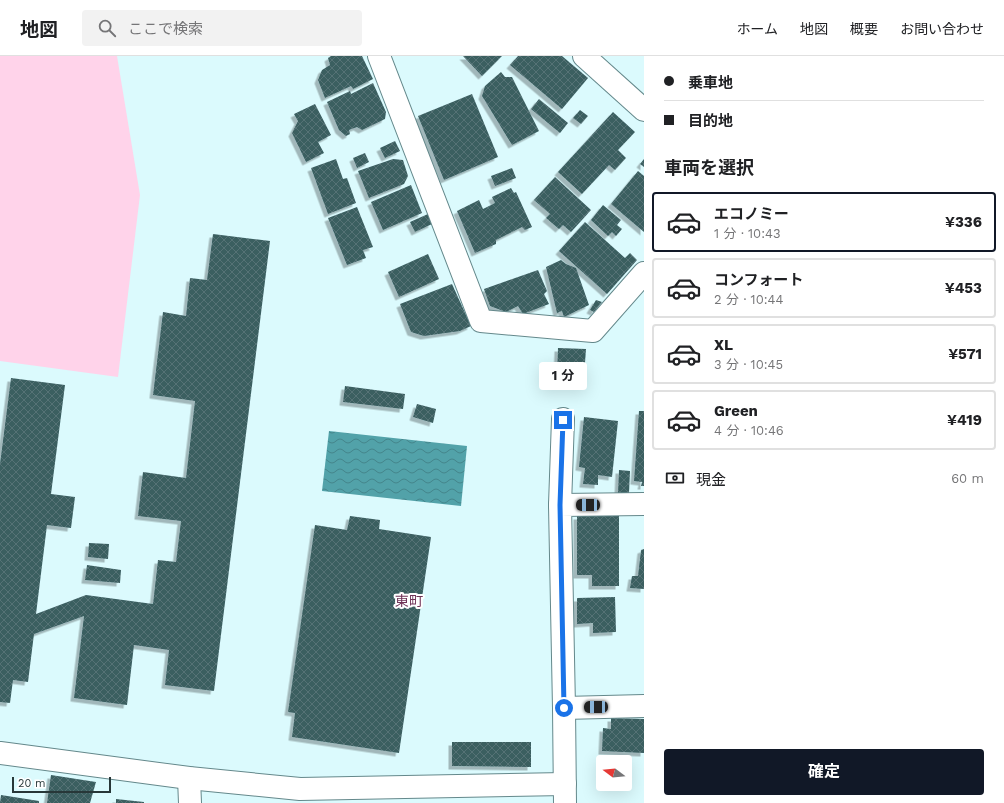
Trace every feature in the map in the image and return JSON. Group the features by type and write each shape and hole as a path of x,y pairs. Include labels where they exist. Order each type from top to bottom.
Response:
{"street":[{"path":"379,56 481,321 593,331 644,273"},
{"path":"584,56 644,110"},
{"path":"0,753 189,778 300,789 565,793 560,505 563,420"},
{"path":"560,505 644,504"},
{"path":"564,708 644,706"},
{"path":"189,778 190,803"}],"shaded area":[{"path":"0,56 117,56 140,195 118,377 0,361"}],"water":[{"path":"329,431 467,446 461,506 322,491"}],"building":[{"path":"331,56 362,56 373,79 353,89 351,86 325,98 318,80 322,70 330,65 328,58"},
{"path":"463,56 502,56 482,76"},
{"path":"518,56 562,56 588,78 562,109 510,65"},
{"path":"501,72 505,77 512,77 539,131 512,145 482,96 485,86"},
{"path":"373,83 386,112 385,119 362,130 357,127 349,130 350,134 346,136 339,130 327,102 350,91 351,94"},
{"path":"472,94 498,157 444,180 418,116"},
{"path":"539,99 568,123 560,133 531,109"},
{"path":"315,104 331,135 318,142 324,153 306,162 292,133 298,121 294,114"},
{"path":"580,110 588,116 581,124 573,118"},
{"path":"613,112 635,132 618,150 626,158 615,170 609,165 582,194 558,172"},
{"path":"395,141 400,151 385,158 380,148"},
{"path":"365,153 369,162 357,168 353,158"},
{"path":"336,159 343,179 347,178 356,203 328,214 311,168"},
{"path":"393,159 403,160 408,176 404,184 369,198 358,171"},
{"path":"644,159 644,167 640,164"},
{"path":"512,168 516,178 495,186 491,176"},
{"path":"638,171 644,176 644,232 611,204"},
{"path":"555,177 591,210 571,232 563,225 559,229 546,218 550,214 534,200"},
{"path":"411,185 422,213 383,230 371,202"},
{"path":"511,188 514,193 516,192 532,227 525,230 522,227 496,240 496,244 475,253 457,211 479,200 483,209 495,203 492,197"},
{"path":"603,205 621,220 617,225 622,229 616,236 612,232 608,236 591,220"},
{"path":"357,207 373,247 363,250 366,258 347,265 328,218"},
{"path":"428,214 432,224 415,232 410,222"},
{"path":"585,222 625,258 630,253 637,260 607,294 559,251"},
{"path":"213,234 270,241 214,691 165,685 169,650 134,645 127,705 74,698 84,616 34,634 28,682 13,680 10,703 0,702 0,464 11,378 65,385 51,494 75,497 71,528 47,525 36,614 86,595 153,604 158,560 176,562 181,521 138,516 143,472 186,478 195,401 153,395 163,312 186,316 190,278 207,280"},
{"path":"428,254 439,279 399,297 388,272"},
{"path":"561,260 576,268 589,305 564,317 562,311 557,313 546,267"},
{"path":"538,270 547,291 544,294 549,304 523,314 518,306 506,312 490,306 484,289"},
{"path":"452,284 471,326 460,331 424,336 411,332 400,304"},
{"path":"596,300 602,302 594,312 590,310"},
{"path":"558,348 586,349 584,376 557,375"},
{"path":"345,386 405,394 403,409 343,402"},
{"path":"417,404 436,409 433,423 413,417"},
{"path":"639,411 644,411 644,486 641,486 642,482 634,481"},
{"path":"584,417 618,421 612,477 598,475 598,485 583,484 585,468 579,467"},
{"path":"619,470 630,471 629,493 618,493"},
{"path":"619,515 619,586 592,586 592,575 577,575 577,516"},
{"path":"350,516 380,520 379,529 431,537 399,753 292,737 295,713 288,712 315,525 347,530"},
{"path":"89,543 109,544 108,559 88,557"},
{"path":"644,549 644,589 630,588 632,576 638,576 641,550"},
{"path":"87,565 121,570 120,583 85,580"},
{"path":"615,597 616,632 593,633 593,623 577,624 577,598"},
{"path":"611,718 644,719 644,753 602,751 603,728 611,729"},
{"path":"452,742 531,742 531,767 452,766"},
{"path":"51,775 96,782 90,803 47,803"},
{"path":"1,795 39,801 39,803 0,803"},
{"path":"116,799 144,802 144,803 116,803"}],"district":[{"name":"東町","path":"409,601"}],"route":[{"path":"563,420 560,505 564,708"}]}
